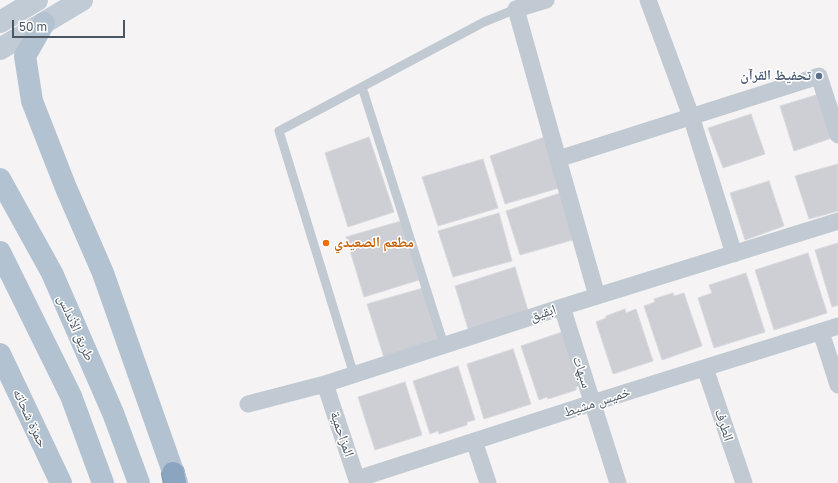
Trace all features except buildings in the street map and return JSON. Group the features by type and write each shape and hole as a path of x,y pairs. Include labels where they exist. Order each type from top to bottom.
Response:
{"main road":[{"path":"44,23 26,56 32,102 66,188 103,273 175,480"},
{"name":"طريق الأندلس","path":"0,179 52,273 113,413 139,483"},
{"path":"0,252 71,396 103,483"},
{"name":"حمزة شحاته","path":"0,354 61,483"}],"street":[{"path":"0,22 37,0"},
{"path":"0,49 82,0"},
{"path":"546,0 516,9 597,296"},
{"path":"648,0 691,116 734,254"},
{"path":"558,159 819,76 838,135"},
{"name":"ابقيق","path":"248,404 354,375 562,307 838,222"},
{"name":"سبهات","path":"562,307 618,483"},
{"name":"خميس مشيط","path":"358,481 474,441 838,326"},
{"path":"821,332 838,386"},
{"name":"الطرف","path":"705,368 744,483"},
{"name":"المزاحمية","path":"324,384 358,481"},
{"path":"474,441 488,483"}],"lane":[{"path":"354,375 279,131 484,22 516,9"},
{"path":"362,87 444,345"}],"place":[{"name":"تحفيظ القرآن","path":"819,76"},
{"name":"مطعم الصعيدي","path":"326,243"}]}
